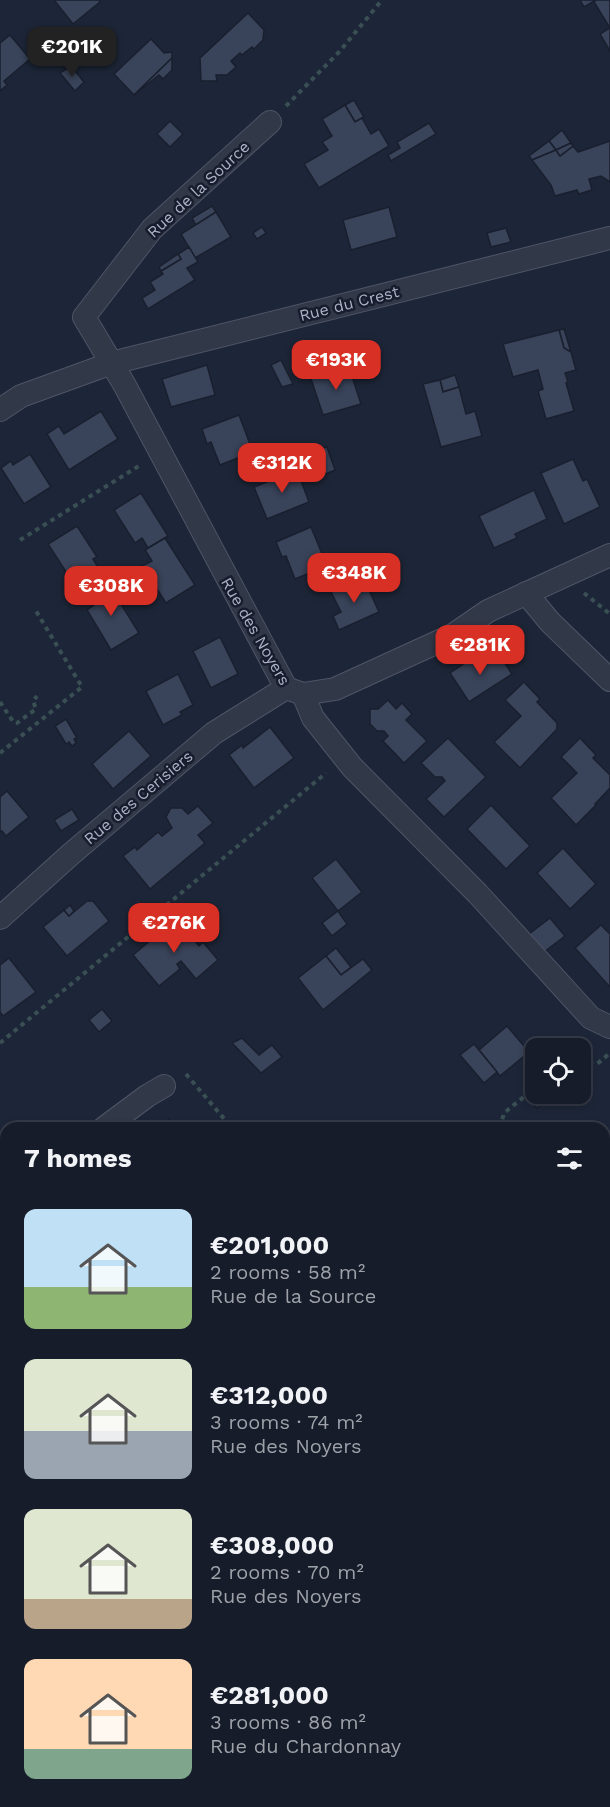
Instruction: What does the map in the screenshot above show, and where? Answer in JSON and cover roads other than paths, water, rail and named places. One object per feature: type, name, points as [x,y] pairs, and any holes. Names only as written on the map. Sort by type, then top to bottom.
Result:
[{"type":"street","name":"Rue de la Source","points":[[84,317],[152,229],[270,122]]},
{"type":"street","name":"Rue du Crest","points":[[0,410],[21,396],[112,363],[610,238]]},
{"type":"street","name":"Rue des Noyers","points":[[84,317],[112,363],[294,691],[313,718],[352,767],[478,894],[577,1004],[591,1018],[610,1027]]},
{"type":"street","points":[[294,691],[335,689],[453,635],[488,611],[610,555]]},
{"type":"street","points":[[526,593],[550,622],[610,680]]},
{"type":"street","name":"Rue des Cerisiers","points":[[0,918],[71,854],[214,733],[294,691]]},
{"type":"street","points":[[112,1122],[164,1086]]}]
